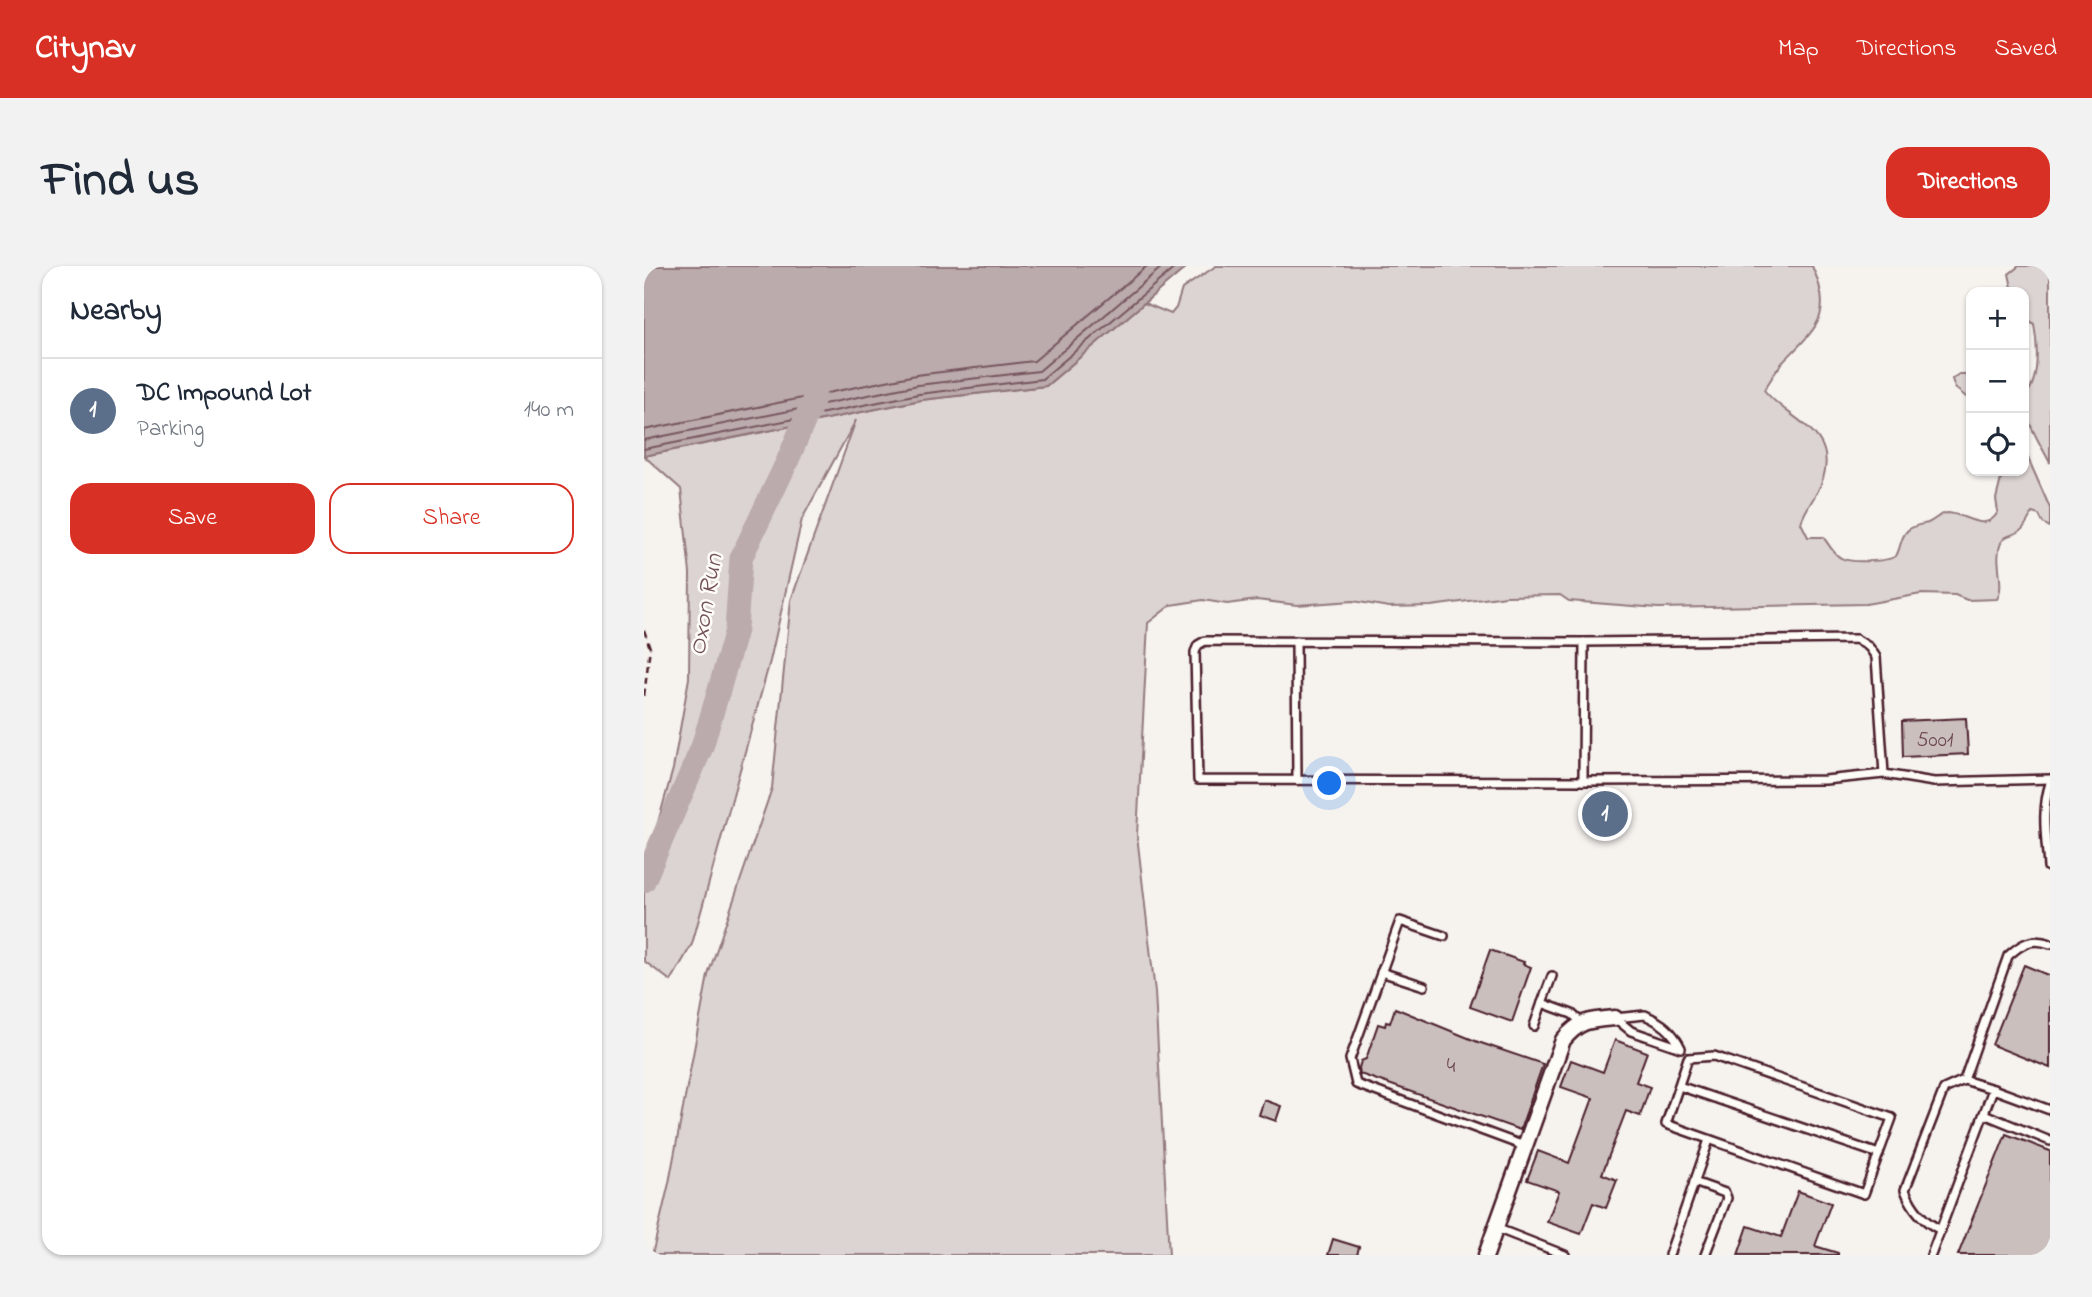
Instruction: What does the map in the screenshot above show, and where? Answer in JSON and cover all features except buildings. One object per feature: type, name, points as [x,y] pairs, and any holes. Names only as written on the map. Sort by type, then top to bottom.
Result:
[{"type":"street","points":[[1486,1255],[1563,1040],[1576,1025],[1596,1019],[1615,1018]]},
{"type":"lane","points":[[1884,774],[1876,657],[1869,647],[1856,639],[1584,642],[1205,641],[1198,645],[1195,652],[1198,780],[1825,780],[1884,774],[1934,782],[2050,781],[2044,801],[2048,867],[2050,866]]},
{"type":"lane","points":[[1296,641],[1297,780]]},
{"type":"lane","points":[[1583,781],[1584,642]]},
{"type":"lane","points":[[1444,936],[1399,921],[1350,1059],[1356,1084],[1525,1147]]},
{"type":"lane","points":[[1964,1080],[2008,956],[2021,943],[2040,940],[2050,944]]},
{"type":"lane","points":[[1381,972],[1424,986]]},
{"type":"lane","points":[[1534,1026],[1552,976]]},
{"type":"lane","points":[[1542,1003],[1572,1014],[1582,1023]]},
{"type":"lane","points":[[1615,1018],[1644,1015],[1664,1024],[1688,1058]]},
{"type":"lane","points":[[1615,1018],[1631,1031],[1681,1048]]},
{"type":"lane","points":[[1714,1056],[1892,1118],[1864,1194],[1666,1124],[1688,1058],[1714,1056]]},
{"type":"lane","points":[[1941,1230],[1933,1227],[1912,1207],[1905,1190],[1944,1089],[1964,1080],[2050,1110]]},
{"type":"lane","points":[[1679,1086],[1879,1154]]},
{"type":"lane","points":[[1931,1255],[1993,1089]]},
{"type":"lane","points":[[1984,1114],[2050,1140]]},
{"type":"lane","points":[[1669,1255],[1709,1140]]},
{"type":"lane","points":[[1695,1182],[1725,1193],[1727,1198],[1705,1255]]},
{"type":"lane","points":[[1496,1228],[1565,1255]]},
{"type":"path","points":[[644,630],[650,648],[644,696]]},
{"type":"shaded area","points":[[1216,266],[1812,266],[1822,297],[1818,320],[1805,340],[1780,365],[1764,390],[1810,429],[1819,439],[1824,451],[1826,466],[1821,484],[1801,523],[1808,537],[1823,537],[1836,554],[1846,560],[1877,561],[1891,558],[1896,556],[1907,531],[1942,514],[1955,514],[1981,522],[1993,518],[1998,512],[1996,499],[2002,476],[2029,476],[2029,460],[2050,508],[2050,527],[2043,523],[2039,515],[2032,513],[2022,530],[2003,540],[1998,557],[2000,586],[1997,599],[1967,600],[1955,595],[1921,594],[1866,604],[1658,608],[1569,601],[1560,595],[1506,596],[1431,606],[1389,607],[1353,601],[1297,605],[1257,600],[1227,604],[1203,600],[1171,605],[1148,623],[1137,835],[1155,992],[1169,1255],[652,1255],[669,1183],[708,975],[772,788],[791,600],[856,420],[802,519],[770,661],[692,944],[671,981],[644,961],[644,872],[673,769],[689,678],[690,573],[681,489],[644,456],[921,400],[1046,386],[1144,303],[1171,314],[1176,308],[1182,289]]},
{"type":"shaded area","points":[[2019,266],[2050,266],[2050,463],[2029,420],[2029,390],[2035,373],[2037,353],[2034,324],[2029,320],[2029,287],[2012,287],[2009,274]]},
{"type":"shaded area","points":[[1959,374],[1966,374],[1966,397],[1955,388],[1952,379]]},
{"type":"water","points":[[644,266],[1188,266],[1046,386],[921,400],[644,456]]},
{"type":"waterway","name":"Oxon Run","points":[[644,881],[702,747],[736,630],[741,558],[815,396]]},
{"type":"place","name":"DC Impound Lot","points":[[1605,814]]}]
